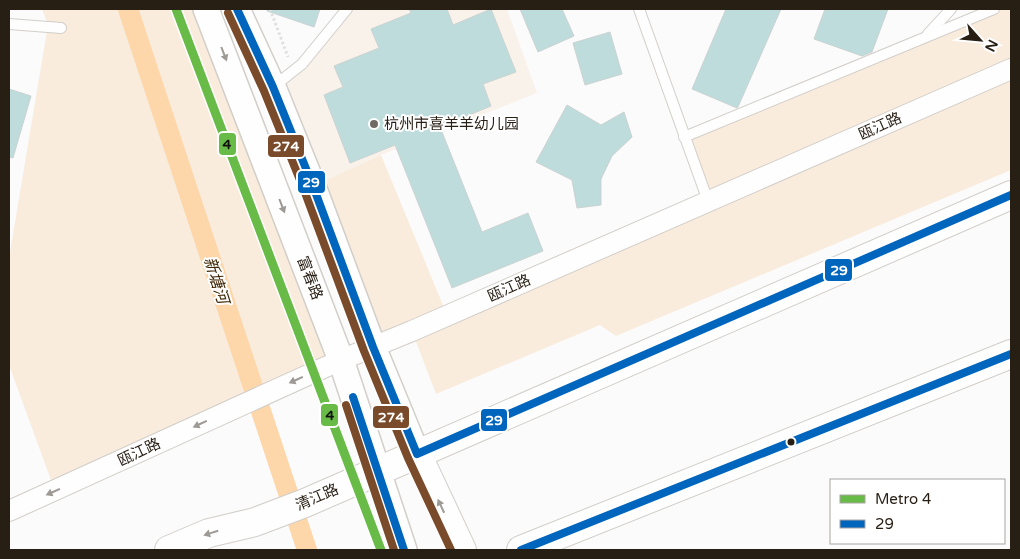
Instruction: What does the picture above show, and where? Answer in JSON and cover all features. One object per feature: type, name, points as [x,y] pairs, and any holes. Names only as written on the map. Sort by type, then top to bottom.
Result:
[{"type":"main road","name":"清江路","points":[[169,550],[209,533],[255,522],[293,508],[1011,195]]},
{"type":"main road","points":[[521,550],[1011,354]]},
{"type":"main road","points":[[417,454],[462,550]]},
{"type":"street","name":"富春路","points":[[206,9],[341,360],[404,550]]},
{"type":"street","points":[[237,9],[273,87],[313,186],[373,348],[417,454]]},
{"type":"street","name":"瓯江路","points":[[9,511],[341,360],[373,348],[1011,69]]},
{"type":"lane","points":[[273,87],[302,64],[347,9]]},
{"type":"lane","points":[[638,9],[708,202]]},
{"type":"lane","points":[[926,37],[951,9]]},
{"type":"lane","points":[[684,136],[994,9]]},
{"type":"lane","points":[[9,24],[61,28]]},
{"type":"shaded area","points":[[42,9],[195,9],[328,357],[52,483],[9,365],[9,258],[48,25]]},
{"type":"shaded area","name":"杭州市喜羊羊幼儿园","points":[[347,9],[507,9],[537,93],[381,155],[313,186],[273,87],[302,64]]},
{"type":"shaded area","points":[[994,9],[1011,9],[1011,170],[616,336],[600,325],[436,394],[412,331],[373,347],[313,186],[381,155],[447,315],[707,202],[684,137]]},
{"type":"building","points":[[268,9],[320,9],[314,27],[267,11]]},
{"type":"building","name":"杭州市喜羊羊幼儿园","points":[[409,9],[447,9],[453,25],[491,9],[516,72],[483,84],[491,106],[440,127],[482,232],[528,213],[543,251],[452,288],[395,145],[350,163],[324,95],[343,87],[334,66],[379,48],[371,29],[411,13]]},
{"type":"building","points":[[520,9],[562,9],[574,36],[538,52]]},
{"type":"building","points":[[726,9],[781,9],[737,108],[692,89]]},
{"type":"building","points":[[825,9],[888,9],[872,52],[862,56],[814,39]]},
{"type":"building","points":[[610,32],[622,74],[585,85],[573,43]]},
{"type":"building","points":[[9,89],[31,96],[13,158],[9,157]]},
{"type":"building","points":[[567,105],[601,125],[624,112],[632,137],[612,156],[601,179],[601,205],[577,208],[572,180],[536,162]]},
{"type":"waterway","name":"新塘河","points":[[128,9],[307,550]]},
{"type":"metro line","name":"4","points":[[176,9],[381,550]]},
{"type":"transit line","name":"29","points":[[237,9],[273,87],[313,186],[373,347],[417,454],[1011,195]]},
{"type":"transit line","name":"274","points":[[228,13],[264,91],[304,190],[364,351],[408,458],[451,550]]},
{"type":"transit line","name":"29","points":[[521,550],[1011,354]]},
{"type":"transit line","name":"29","points":[[353,397],[404,550]]},
{"type":"transit line","name":"274","points":[[346,405],[394,550]]},
{"type":"place","name":"杭州市喜羊羊幼儿园","points":[[374,124]]}]
